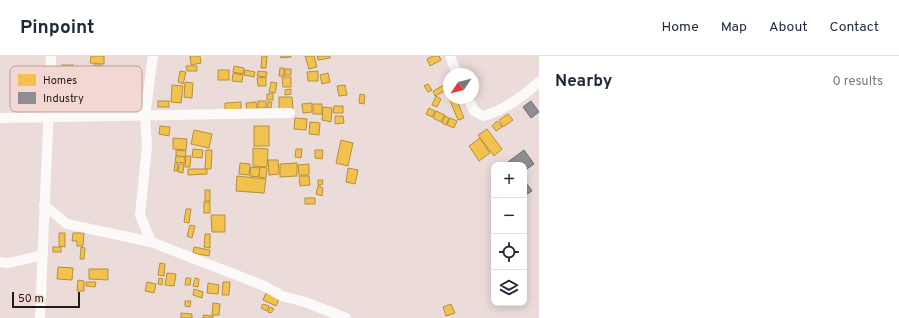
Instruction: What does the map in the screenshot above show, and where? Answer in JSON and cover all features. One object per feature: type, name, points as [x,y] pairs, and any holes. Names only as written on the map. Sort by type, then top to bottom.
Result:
[{"type":"street","points":[[51,56],[51,66]]},
{"type":"street","points":[[151,242],[140,215],[147,146],[145,116],[153,56]]},
{"type":"street","points":[[450,56],[455,68]]},
{"type":"street","points":[[471,104],[474,111],[483,116],[504,108],[539,82]]},
{"type":"street","points":[[40,318],[49,112]]},
{"type":"street","points":[[0,118],[290,113]]},
{"type":"street","points":[[44,204],[67,224],[151,242],[262,285],[282,296],[305,302],[346,318]]},
{"type":"street","points":[[0,262],[9,263],[42,255]]},
{"type":"building: Homes","points":[[91,56],[104,56],[104,64],[90,63]]},
{"type":"building: Homes","points":[[190,56],[200,56],[201,63],[191,65]]},
{"type":"building: Homes","points":[[262,56],[267,56],[266,68],[261,68]]},
{"type":"building: Homes","points":[[280,56],[291,56],[291,57],[281,58]]},
{"type":"building: Homes","points":[[305,56],[314,56],[317,67],[309,69]]},
{"type":"building: Homes","points":[[317,56],[330,56],[330,58],[318,60]]},
{"type":"building: Homes","points":[[433,56],[439,56],[441,60],[430,66],[427,59]]},
{"type":"building: Homes","points":[[62,65],[73,65],[73,66]]},
{"type":"building: Homes","points":[[186,66],[197,66],[197,71],[187,71]]},
{"type":"building: Homes","points":[[234,66],[244,68],[243,74],[233,72]]},
{"type":"building: Homes","points":[[280,68],[284,68],[284,76],[279,76]]},
{"type":"building: Homes","points":[[285,69],[291,69],[291,75],[285,75]]},
{"type":"building: Homes","points":[[218,70],[229,70],[229,80],[218,80]]},
{"type":"building: Homes","points":[[245,70],[255,72],[254,77],[244,75]]},
{"type":"building: Homes","points":[[180,71],[186,72],[183,84],[178,82]]},
{"type":"building: Homes","points":[[258,71],[267,72],[266,77],[257,76]]},
{"type":"building: Homes","points":[[318,71],[318,81],[308,81],[307,72]]},
{"type":"building: Homes","points":[[233,73],[243,75],[242,82],[232,81]]},
{"type":"building: Homes","points":[[328,73],[330,82],[322,84],[320,75]]},
{"type":"building: Homes","points":[[266,77],[266,86],[258,86],[257,78]]},
{"type":"building: Homes","points":[[282,77],[291,77],[291,87],[283,87]]},
{"type":"building: Homes","points":[[185,82],[193,83],[192,98],[184,97]]},
{"type":"building: Homes","points":[[271,82],[277,83],[275,93],[269,92]]},
{"type":"building: Homes","points":[[428,84],[432,90],[428,92],[424,86]]},
{"type":"building: Homes","points":[[172,85],[183,86],[181,103],[171,102]]},
{"type":"building: Homes","points":[[345,85],[347,95],[339,96],[337,86]]},
{"type":"building: Homes","points":[[443,86],[443,92],[435,96],[433,91]]},
{"type":"building: Homes","points":[[291,89],[291,94],[285,95],[285,90]]},
{"type":"building: Homes","points":[[267,94],[273,94],[273,100],[267,100]]},
{"type":"building: Homes","points":[[360,94],[365,95],[364,104],[359,103]]},
{"type":"building: Homes","points":[[436,96],[441,99],[437,107],[432,105]]},
{"type":"building: Homes","points":[[279,97],[292,97],[293,109],[279,109]]},
{"type":"building: Homes","points":[[158,101],[169,101],[169,107],[158,107]]},
{"type":"building: Homes","points":[[258,101],[266,101],[266,108],[258,108]]},
{"type":"building: Homes","points":[[241,102],[241,109],[225,110],[225,103]]},
{"type":"building: Homes","points":[[256,102],[257,109],[247,110],[246,103]]},
{"type":"building: Homes","points":[[268,102],[272,102],[271,108],[267,108]]},
{"type":"building: Homes","points":[[312,103],[312,112],[303,113],[302,104]]},
{"type":"building: Homes","points":[[313,104],[322,104],[322,114],[313,114]]},
{"type":"building: Homes","points":[[451,104],[458,104],[464,118],[458,120]]},
{"type":"building: Homes","points":[[334,106],[343,106],[343,113],[333,113]]},
{"type":"building: Homes","points":[[323,107],[332,108],[331,122],[322,120]]},
{"type":"building: Homes","points":[[429,108],[435,111],[432,117],[426,114]]},
{"type":"building: Homes","points":[[436,111],[445,115],[441,122],[433,118]]},
{"type":"building: Homes","points":[[508,114],[513,120],[503,127],[499,120]]},
{"type":"building: Homes","points":[[335,116],[343,116],[344,123],[335,124]]},
{"type":"building: Homes","points":[[445,116],[449,118],[446,125],[442,123]]},
{"type":"building: Homes","points":[[295,118],[307,119],[306,130],[294,129]]},
{"type":"building: Homes","points":[[450,118],[457,121],[454,128],[447,125]]},
{"type":"building: Homes","points":[[497,121],[502,127],[496,131],[492,126]]},
{"type":"building: Homes","points":[[310,122],[320,123],[319,135],[309,134]]},
{"type":"building: Homes","points":[[160,126],[170,127],[169,136],[159,134]]},
{"type":"building: Homes","points":[[254,126],[269,126],[269,146],[254,146]]},
{"type":"building: Homes","points":[[487,129],[502,149],[494,156],[478,135]]},
{"type":"building: Homes","points":[[194,130],[212,134],[209,148],[191,144]]},
{"type":"building: Homes","points":[[173,138],[187,139],[186,150],[173,149]]},
{"type":"building: Homes","points":[[480,138],[490,153],[479,161],[469,146]]},
{"type":"building: Homes","points":[[341,140],[353,143],[348,166],[336,163]]},
{"type":"building: Homes","points":[[253,148],[268,149],[267,167],[253,166]]},
{"type":"building: Homes","points":[[193,149],[203,150],[202,158],[192,157]]},
{"type":"building: Homes","points":[[296,149],[302,149],[301,158],[295,157]]},
{"type":"building: Homes","points":[[176,150],[186,151],[185,157],[176,156]]},
{"type":"building: Homes","points":[[206,150],[212,150],[211,169],[205,169]]},
{"type":"building: Homes","points":[[315,150],[323,150],[322,159],[315,158]]},
{"type":"building: Homes","points":[[176,156],[185,157],[185,163],[175,162]]},
{"type":"building: Homes","points":[[186,156],[191,156],[190,167],[185,167]]},
{"type":"building: Homes","points":[[268,160],[278,160],[279,174],[269,175]]},
{"type":"building: Homes","points":[[175,163],[178,164],[177,171],[174,171]]},
{"type":"building: Homes","points":[[240,163],[250,164],[249,175],[239,174]]},
{"type":"building: Homes","points":[[297,163],[297,176],[280,177],[280,164]]},
{"type":"building: Homes","points":[[179,164],[184,164],[183,173],[178,172]]},
{"type":"building: Homes","points":[[309,164],[309,175],[299,175],[298,165]]},
{"type":"building: Homes","points":[[251,167],[260,168],[259,177],[250,176]]},
{"type":"building: Homes","points":[[260,167],[267,168],[266,178],[259,177]]},
{"type":"building: Homes","points":[[348,168],[358,170],[355,184],[346,182]]},
{"type":"building: Homes","points":[[188,169],[207,169],[207,174],[188,175]]},
{"type":"building: Homes","points":[[237,176],[266,179],[264,193],[236,191]]},
{"type":"building: Homes","points":[[299,176],[309,176],[310,185],[300,186]]},
{"type":"building: Homes","points":[[318,180],[323,180],[322,185],[318,185]]},
{"type":"building: Homes","points":[[318,186],[323,188],[322,196],[316,194]]},
{"type":"building: Homes","points":[[205,190],[210,190],[210,201],[205,201]]},
{"type":"building: Homes","points":[[305,198],[315,198],[315,204],[305,204]]},
{"type":"building: Homes","points":[[204,202],[210,202],[210,213],[204,213]]},
{"type":"building: Homes","points":[[186,209],[191,209],[189,223],[184,222]]},
{"type":"building: Homes","points":[[211,215],[225,215],[225,232],[212,232]]},
{"type":"building: Homes","points":[[190,225],[195,226],[192,238],[187,236]]},
{"type":"building: Homes","points":[[59,233],[65,233],[65,247],[59,246]]},
{"type":"building: Homes","points":[[73,233],[84,233],[83,246],[77,246],[77,241],[72,241]]},
{"type":"building: Homes","points":[[205,234],[210,234],[210,248],[204,247]]},
{"type":"building: Homes","points":[[53,247],[61,247],[61,252],[53,252]]},
{"type":"building: Homes","points":[[81,247],[85,248],[84,259],[80,259]]},
{"type":"building: Homes","points":[[194,247],[210,250],[209,256],[193,253]]},
{"type":"building: Homes","points":[[160,263],[165,264],[164,276],[158,275]]},
{"type":"building: Homes","points":[[58,267],[73,268],[72,280],[57,279]]},
{"type":"building: Homes","points":[[89,269],[108,269],[108,280],[89,279]]},
{"type":"building: Homes","points":[[167,273],[176,274],[174,286],[165,285]]},
{"type":"building: Homes","points":[[159,278],[163,279],[162,285],[158,284]]},
{"type":"building: Homes","points":[[186,278],[191,278],[190,285],[185,285]]},
{"type":"building: Homes","points":[[195,278],[199,279],[198,287],[193,286]]},
{"type":"building: Homes","points":[[78,280],[84,281],[84,291],[77,291]]},
{"type":"building: Homes","points":[[86,282],[96,282],[95,287],[86,286]]},
{"type":"building: Homes","points":[[147,282],[156,284],[154,293],[145,291]]},
{"type":"building: Homes","points":[[223,282],[230,282],[229,295],[222,295]]},
{"type":"building: Homes","points":[[208,283],[219,285],[218,294],[207,293]]},
{"type":"building: Homes","points":[[194,289],[203,292],[202,298],[193,295]]},
{"type":"building: Homes","points":[[266,293],[279,299],[276,306],[263,300]]},
{"type":"building: Homes","points":[[185,301],[191,301],[190,307],[185,306]]},
{"type":"building: Homes","points":[[213,303],[220,304],[219,315],[212,315]]},
{"type":"building: Homes","points":[[263,304],[269,306],[267,311],[261,308]]},
{"type":"building: Homes","points":[[451,304],[455,313],[446,316],[443,307]]},
{"type":"building: Homes","points":[[270,307],[274,309],[271,313],[268,312]]},
{"type":"building: Homes","points":[[181,313],[192,314],[192,318],[181,318]]},
{"type":"building: Homes","points":[[203,315],[213,316],[213,318],[203,318]]},
{"type":"building: Industry","points":[[531,101],[539,112],[531,118],[523,107]]},
{"type":"building: Industry","points":[[524,150],[534,164],[527,169],[527,162],[508,162]]},
{"type":"building: Industry","points":[[527,184],[532,191],[527,194]]}]
